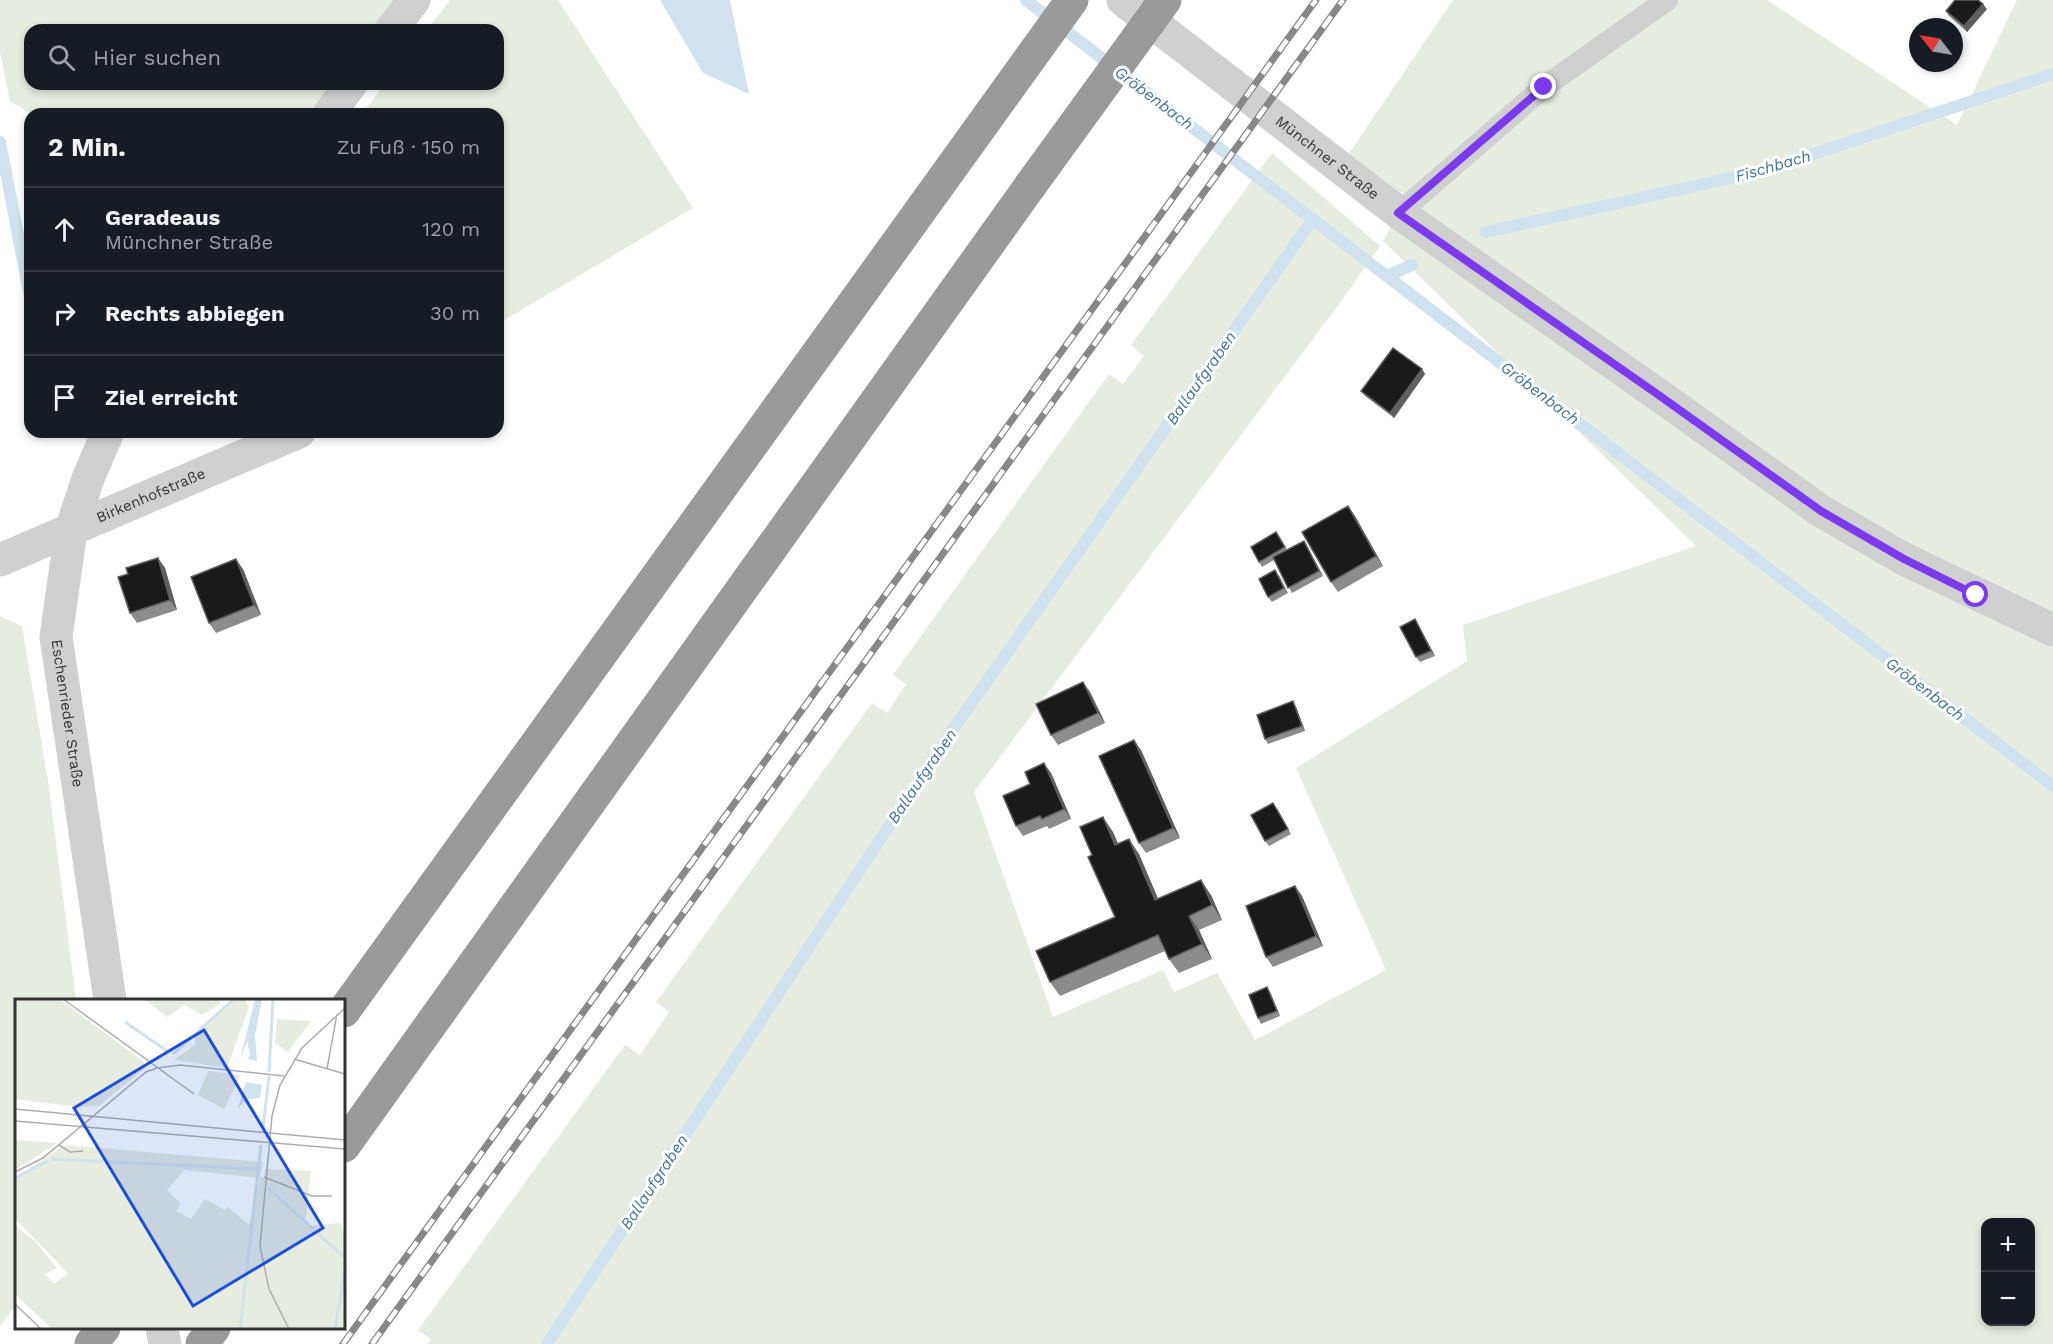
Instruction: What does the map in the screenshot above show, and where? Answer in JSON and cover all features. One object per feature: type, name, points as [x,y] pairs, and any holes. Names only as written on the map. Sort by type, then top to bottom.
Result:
[{"type":"highway","points":[[345,1010],[1072,0]]},
{"type":"highway","points":[[345,1145],[1165,0]]},
{"type":"highway","points":[[91,1344],[103,1329]]},
{"type":"street","points":[[396,24],[414,0]]},
{"type":"street","name":"Münchner Straße","points":[[1124,0],[1398,213],[1821,511],[1904,559],[2053,630]]},
{"type":"street","points":[[333,108],[347,90]]},
{"type":"street","name":"Eschenrieder Straße","points":[[105,438],[89,476],[71,530],[56,637],[110,999]]},
{"type":"street","name":"Birkenhofstraße","points":[[0,560],[285,438]]},
{"type":"street","points":[[162,1329],[165,1344]]},
{"type":"lane","points":[[1398,213],[1544,87],[1667,0]]},
{"type":"shaded area","points":[[0,0],[396,0],[378,24],[24,24],[24,90],[327,90],[314,108],[24,109],[10,101],[0,53]]},
{"type":"shaded area","points":[[450,0],[558,0],[693,208],[504,320],[504,108],[367,108],[380,90],[504,90],[504,24],[432,24]]},
{"type":"shaded area","points":[[1453,0],[1767,0],[1957,125],[2017,0],[2053,0],[2053,1344],[428,1344],[431,1339],[418,1330],[625,1045],[640,1055],[669,1012],[656,1002],[872,703],[887,713],[906,684],[893,675],[1109,374],[1123,384],[1144,356],[1131,345],[1272,153],[1380,246],[974,792],[1053,1017],[1163,970],[1174,992],[1217,973],[1255,1040],[1386,970],[1296,768],[1467,661],[1463,625],[1696,546],[1383,241],[1398,213],[1339,168]]},
{"type":"shaded area","points":[[0,616],[22,626],[49,787],[76,999],[15,999],[15,1306],[0,1326]]},
{"type":"water","points":[[660,0],[730,0],[749,94],[703,73]]},
{"type":"building","points":[[1955,0],[1978,0],[1983,4],[1964,26],[1963,18],[1954,18],[1946,11]]},
{"type":"building","points":[[1393,348],[1422,369],[1390,413],[1361,391]]},
{"type":"building","points":[[1348,506],[1376,556],[1331,582],[1302,532]]},
{"type":"building","points":[[1276,532],[1285,547],[1259,562],[1251,547]]},
{"type":"building","points":[[1304,541],[1319,571],[1288,588],[1273,557]]},
{"type":"building","points":[[158,558],[170,600],[130,613],[118,577],[128,574],[126,568]]},
{"type":"building","points":[[236,559],[254,605],[209,623],[191,577]]},
{"type":"building","points":[[1275,570],[1284,588],[1268,597],[1259,579]]},
{"type":"building","points":[[1415,619],[1431,651],[1416,657],[1400,627]]},
{"type":"building","points":[[1083,682],[1098,713],[1051,735],[1036,704]]},
{"type":"building","points":[[1293,701],[1302,726],[1265,739],[1257,715]]},
{"type":"building","points":[[1134,740],[1173,828],[1139,843],[1099,756]]},
{"type":"building","points":[[1044,763],[1064,809],[1042,819],[1040,816],[1016,826],[1003,796],[1030,784],[1025,772]]},
{"type":"building","points":[[1273,803],[1288,829],[1265,841],[1251,815]]},
{"type":"building","points":[[1103,817],[1115,845],[1129,839],[1155,900],[1201,880],[1212,905],[1189,916],[1202,944],[1169,959],[1158,935],[1050,982],[1036,951],[1115,917],[1088,857],[1092,855],[1080,827]]},
{"type":"building","points":[[1295,886],[1316,936],[1266,957],[1246,906]]},
{"type":"building","points":[[1267,987],[1277,1011],[1258,1018],[1249,995]]},
{"type":"waterway","name":"Gröbenbach","points":[[1026,0],[2053,786]]},
{"type":"waterway","name":"Fischbach","points":[[1486,232],[1763,171],[2053,74]]},
{"type":"waterway","points":[[0,142],[24,266]]},
{"type":"waterway","name":"Ballaufgraben","points":[[547,1344],[951,732],[1313,219]]},
{"type":"waterway","points":[[1387,276],[1412,265]]},
{"type":"railway","points":[[343,1344],[1316,0]]},
{"type":"railway","points":[[372,1344],[1343,0]]},
{"type":"route","points":[[1544,87],[1398,213],[1821,511],[1904,559],[1976,595]]}]
